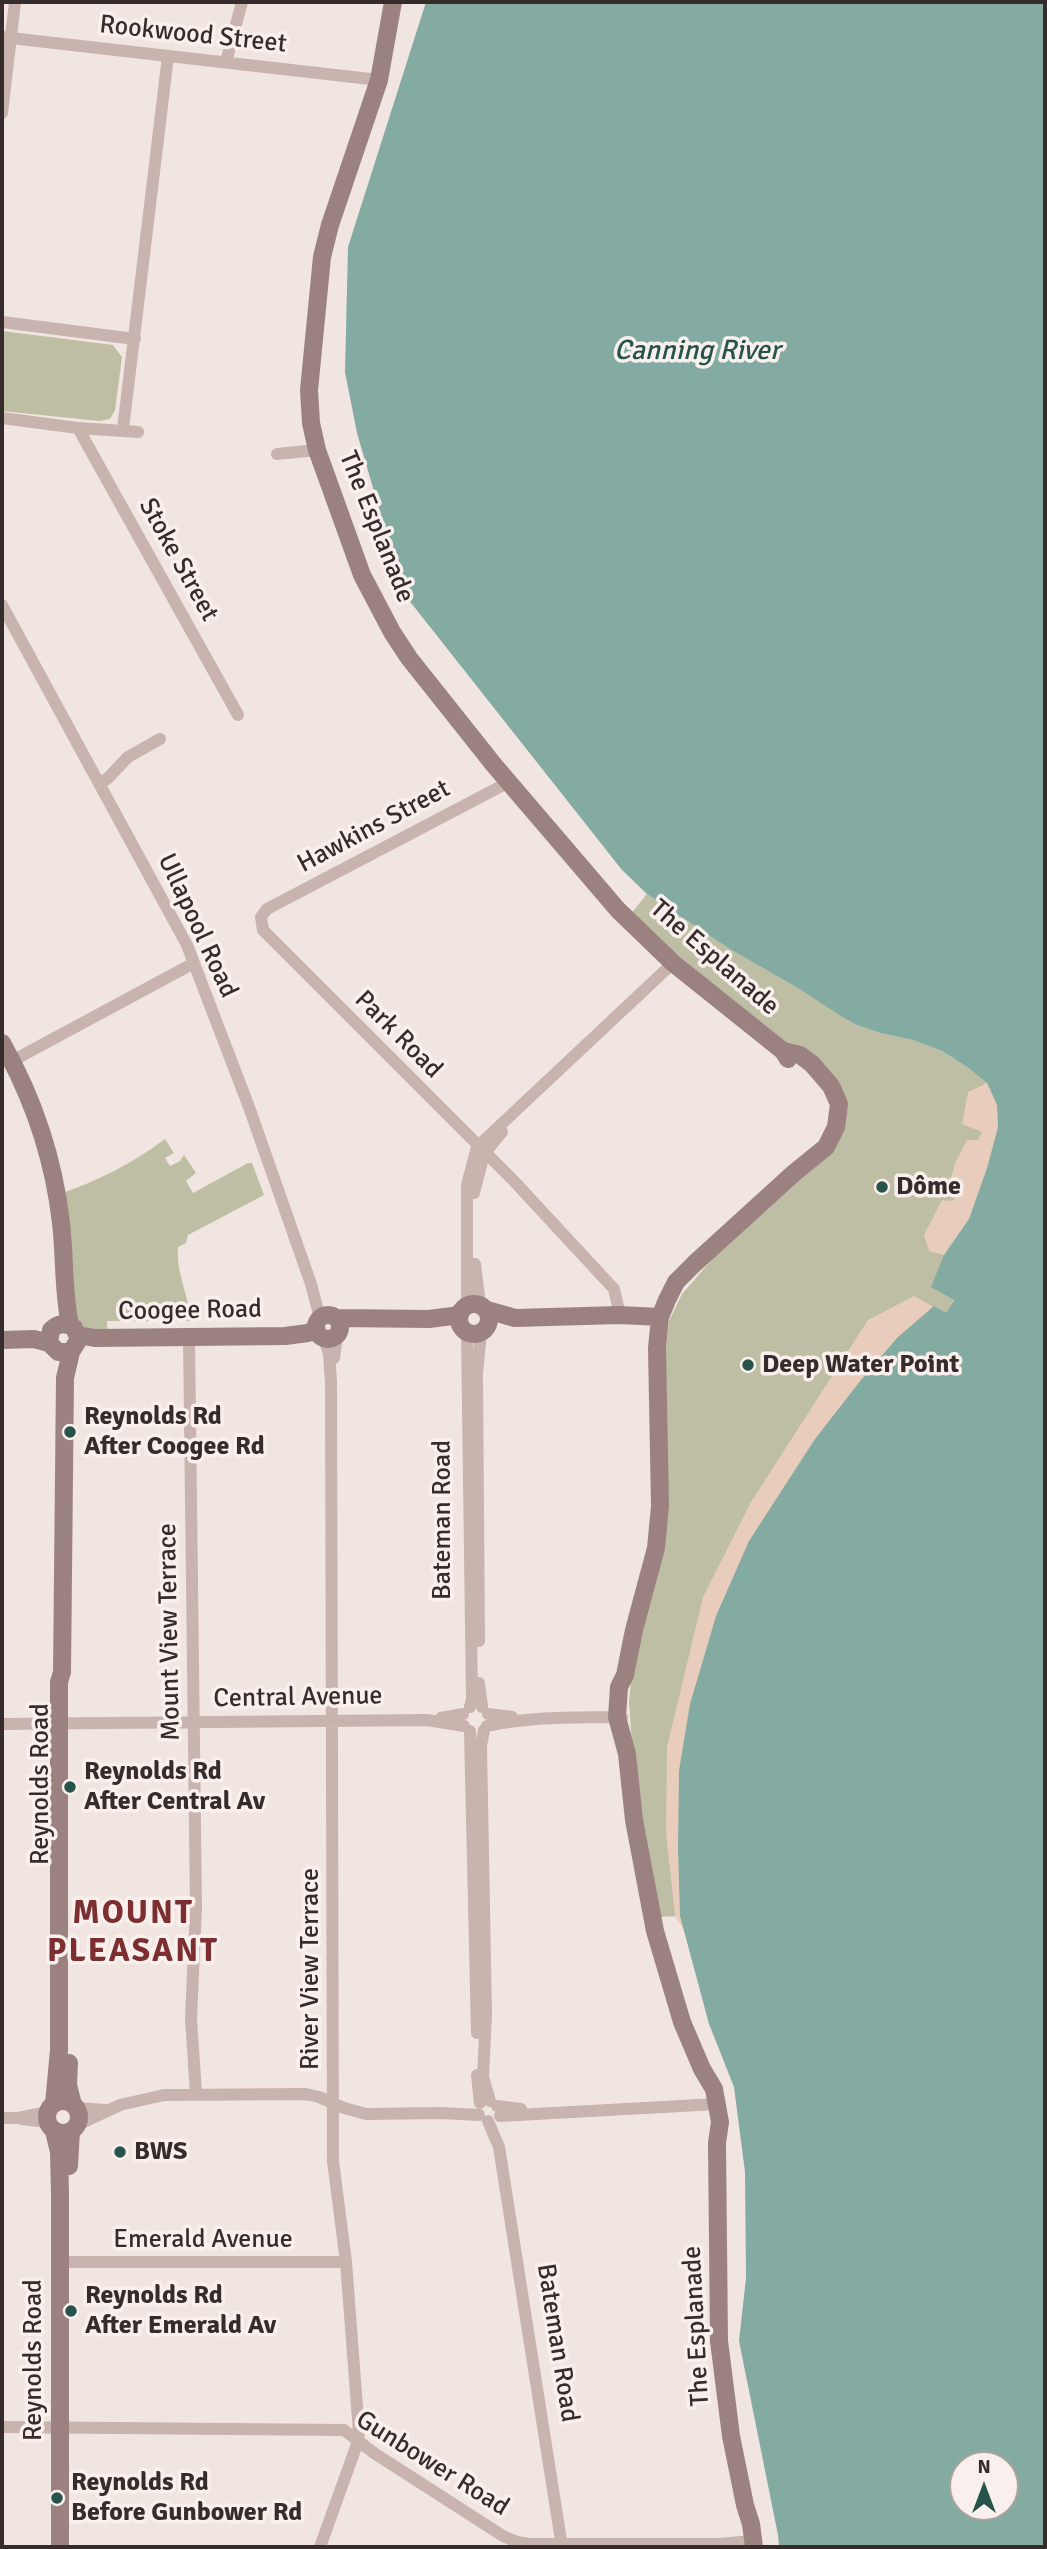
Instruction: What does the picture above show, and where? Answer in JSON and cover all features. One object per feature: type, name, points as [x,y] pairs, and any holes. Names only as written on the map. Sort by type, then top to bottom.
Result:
[{"type":"street","points":[[2,113],[6,37],[15,2]]},
{"type":"street","points":[[226,62],[242,2]]},
{"type":"street","name":"The Esplanade","points":[[393,2],[379,80],[334,212],[322,257],[309,390],[311,423],[317,450],[362,575],[392,632],[435,690],[618,910],[673,963],[783,1051],[800,1055],[812,1064],[831,1086],[839,1104],[836,1127],[826,1147],[794,1172],[676,1282],[660,1317],[657,1348],[660,1506],[656,1548],[625,1675],[619,1687],[634,1820],[655,1931],[682,2022],[702,2068],[713,2104],[717,2143],[719,2341],[731,2436],[745,2505],[742,2524],[749,2544]]},
{"type":"street","name":"Rookwood Street","points":[[6,37],[379,80]]},
{"type":"street","points":[[123,429],[168,55]]},
{"type":"street","points":[[2,322],[135,339]]},
{"type":"street","points":[[2,418],[78,428],[138,432]]},
{"type":"street","name":"Stoke Street","points":[[78,428],[238,715]]},
{"type":"street","points":[[277,454],[317,450]]},
{"type":"street","name":"Ullapool Road","points":[[2,605],[168,908],[194,963],[328,1327]]},
{"type":"street","points":[[100,783],[128,757],[160,739]]},
{"type":"street","name":"Hawkins Street","points":[[261,917],[267,909],[511,782]]},
{"type":"street","name":"Park Road","points":[[261,917],[263,930],[513,1180],[614,1289],[620,1315]]},
{"type":"street","points":[[12,1061],[194,963]]},
{"type":"street","name":"Bateman Road","points":[[562,2545],[499,2147],[489,2111],[477,2084],[477,1373],[467,1185],[481,1150],[673,963]]},
{"type":"street","name":"Reynolds Road","points":[[2,1043],[33,1110],[54,1181],[64,1249],[62,1672],[59,1682],[63,1723],[64,2050],[63,2117],[59,2152],[64,2262],[65,2428],[60,2547]]},
{"type":"street","name":"Bateman Road","points":[[474,1319],[474,1190],[481,1150]]},
{"type":"street","points":[[478,1171],[498,1171],[513,1180]]},
{"type":"street","name":"Coogee Road","points":[[2,1340],[285,1336],[368,1320],[620,1315],[660,1317]]},
{"type":"street","name":"River View Terrace","points":[[320,2547],[358,2440],[358,2402],[346,2262],[333,2161],[331,1382],[328,1327]]},
{"type":"street","name":"Mount View Terrace","points":[[189,1337],[196,1908],[191,2018],[196,2094]]},
{"type":"street","name":"Central Avenue","points":[[2,1724],[621,1716]]},
{"type":"street","points":[[2,2118],[63,2117],[105,2110],[144,2098],[196,2094],[306,2094],[366,2114],[545,2112],[713,2104]]},
{"type":"street","name":"Emerald Avenue","points":[[64,2262],[346,2262]]},
{"type":"street","name":"Gunbower Road","points":[[2,2427],[344,2430],[374,2453],[509,2539],[530,2544],[562,2545],[749,2544]]},
{"type":"street","name":"Reynolds Road","points":[[64,2501],[69,2547]]},
{"type":"green space","points":[[2,331],[113,345],[122,357],[115,410],[110,419],[99,421],[2,411]]},
{"type":"green space","points":[[647,894],[728,948],[857,1025],[942,1051],[987,1083],[987,1168],[969,1219],[944,1255],[934,1288],[954,1299],[680,1916],[657,1917],[634,1774],[629,1702],[634,1652],[653,1585],[664,1366],[669,1321],[682,1294],[716,1255],[822,1158],[837,1105],[819,1074],[630,915]]},
{"type":"green space","points":[[165,1139],[174,1153],[165,1158],[170,1166],[180,1161],[184,1155],[196,1173],[186,1181],[193,1193],[252,1163],[264,1195],[188,1235],[186,1243],[178,1247],[190,1321],[107,1321],[108,1338],[78,1335],[57,1195],[114,1171]]},
{"type":"sand","points":[[987,1083],[997,1105],[998,1127],[987,1168],[969,1219],[944,1255],[929,1251],[924,1235],[942,1200],[953,1201],[956,1195],[947,1190],[956,1161],[967,1140],[978,1140],[982,1132],[962,1124],[968,1092]]},
{"type":"sand","points":[[914,1296],[946,1314],[690,1940],[675,1916],[666,1832],[667,1747],[703,1597],[751,1502],[868,1320]]},
{"type":"water","name":"Canning River","points":[[426,2],[1045,2],[1045,2547],[779,2547],[739,2341],[746,2278],[745,2172],[734,2087],[709,2024],[680,1916],[679,1771],[690,1704],[716,1616],[749,1541],[815,1439],[897,1338],[934,1306],[946,1313],[954,1300],[931,1287],[944,1255],[969,1219],[998,1127],[997,1105],[987,1083],[942,1051],[913,1040],[880,1033],[841,1016],[728,948],[647,894],[622,870],[404,594],[357,433],[345,372],[348,247]]},
{"type":"place","name":"Dôme","points":[[882,1187]]},
{"type":"place","name":"Deep Water Point","points":[[748,1365]]},
{"type":"place","name":"Reynolds Rd After Coogee Rd","points":[[70,1432]]},
{"type":"place","name":"Reynolds Rd After Central Av","points":[[70,1787]]},
{"type":"place","name":"BWS","points":[[120,2152]]},
{"type":"place","name":"Reynolds Rd After Emerald Av","points":[[71,2311]]},
{"type":"place","name":"Reynolds Rd Before Gunbower Rd","points":[[57,2498]]},
{"type":"district","name":"MOUNT PLEASANT","points":[[133,1933]]}]
